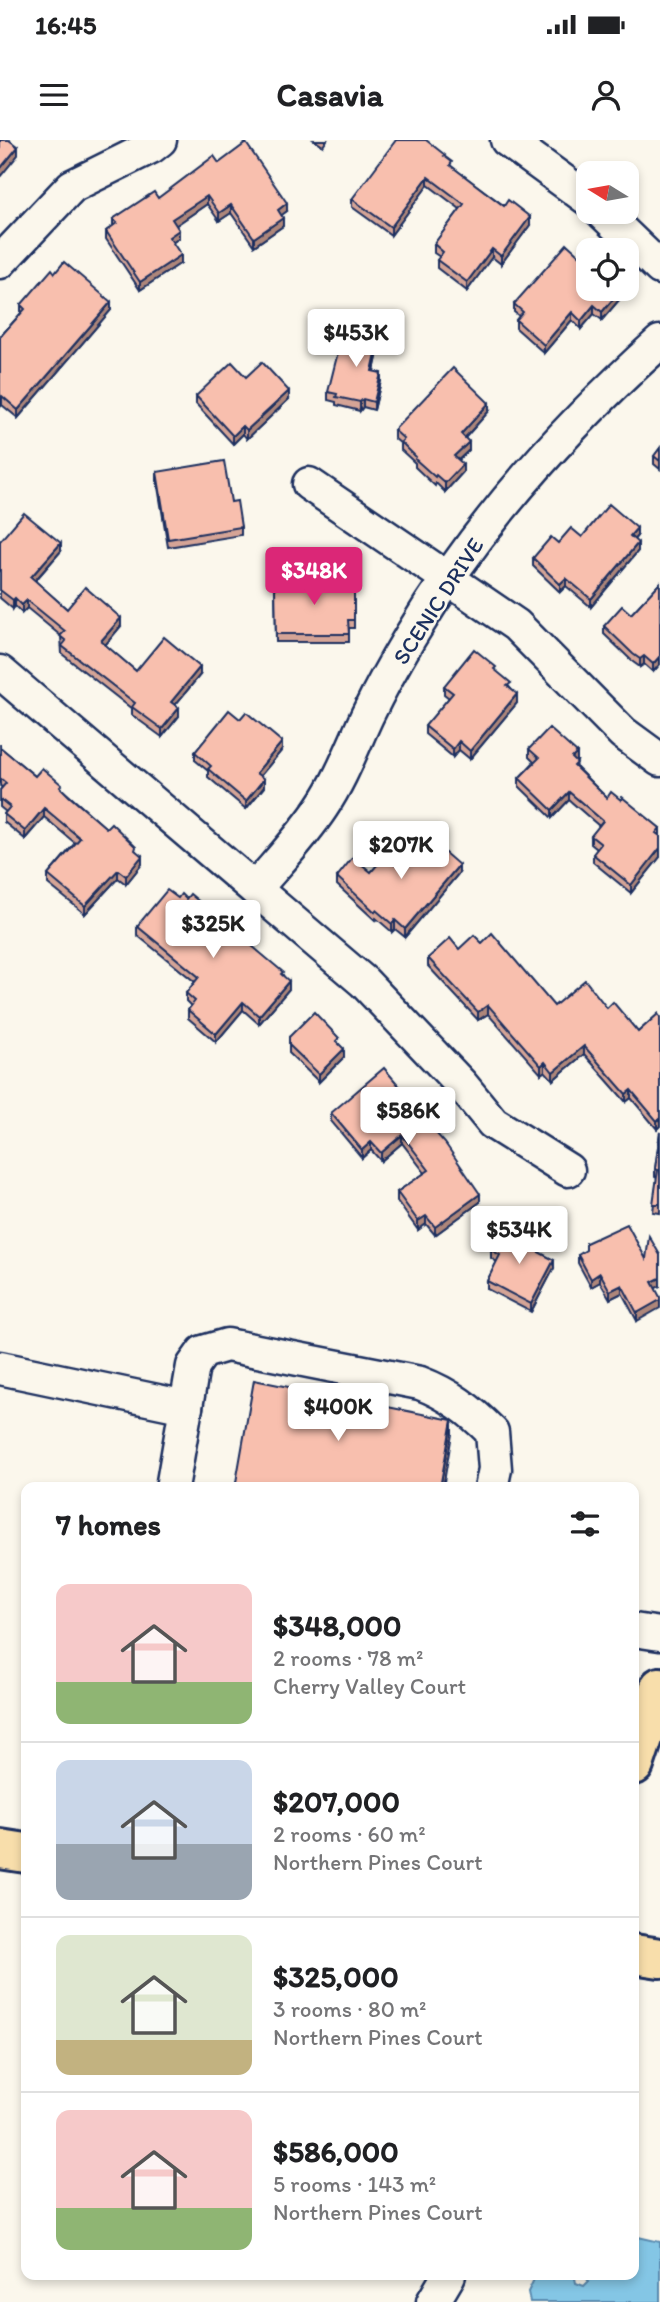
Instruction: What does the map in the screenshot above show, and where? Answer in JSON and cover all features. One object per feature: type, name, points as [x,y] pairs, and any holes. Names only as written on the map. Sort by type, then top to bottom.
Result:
[{"type":"main road","points":[[639,1750],[660,1687]]},
{"type":"main road","points":[[0,1849],[21,1852]]},
{"type":"main road","points":[[639,1955],[660,1958]]},
{"type":"street","points":[[0,262],[72,186],[160,140]]},
{"type":"street","points":[[507,140],[576,190]]},
{"type":"street","points":[[614,224],[660,268]]},
{"type":"street","name":"SCENIC DRIVE","points":[[255,889],[323,806],[368,713],[411,636],[480,534],[539,462],[600,396],[660,342]]},
{"type":"street","points":[[309,484],[516,625],[623,733],[660,760]]},
{"type":"street","points":[[0,672],[364,982],[453,1075],[494,1123],[568,1170]]},
{"type":"street","points":[[174,1482],[193,1366],[203,1352],[227,1345],[420,1383],[444,1392],[473,1413],[492,1432],[495,1469],[492,1482]]},
{"type":"street","points":[[0,1368],[186,1407]]},
{"type":"street","points":[[639,1631],[660,1634]]},
{"type":"street","points":[[433,2302],[446,2280]]},
{"type":"water","points":[[639,2237],[660,2242],[660,2302],[530,2302],[528,2292],[534,2280],[575,2280],[576,2283],[584,2286],[589,2281],[639,2280]]},
{"type":"building","points":[[0,140],[9,140],[18,147],[0,169]]},
{"type":"building","points":[[396,140],[426,140],[452,162],[450,165],[504,206],[508,200],[530,217],[501,256],[492,249],[467,282],[437,260],[443,252],[434,244],[464,204],[428,177],[391,227],[352,199]]},
{"type":"building","points":[[246,143],[287,203],[278,210],[283,218],[254,238],[231,205],[219,213],[207,196],[172,219],[179,230],[169,237],[181,255],[140,282],[106,231],[117,223],[113,219],[154,192],[158,198],[214,156],[219,163]]},
{"type":"building","points":[[567,244],[576,252],[576,301],[611,301],[602,312],[594,305],[581,321],[572,312],[544,345],[516,320],[523,312],[514,304]]},
{"type":"building","points":[[64,262],[111,302],[18,410],[2,396],[0,399],[0,337],[25,309],[21,305],[52,269],[55,273]]},
{"type":"building","points":[[343,332],[379,340],[372,371],[381,373],[374,402],[336,397],[337,394],[328,392]]},
{"type":"building","points":[[232,362],[246,377],[262,362],[289,391],[247,430],[243,426],[233,436],[196,396]]},
{"type":"building","points":[[453,368],[489,403],[461,434],[469,442],[454,456],[463,464],[445,483],[415,459],[401,442],[404,439],[394,430]]},
{"type":"building","points":[[660,448],[660,461],[654,456]]},
{"type":"building","points":[[224,461],[231,502],[237,501],[241,527],[168,539],[157,472]]},
{"type":"building","points":[[609,504],[637,528],[630,536],[638,543],[591,599],[566,578],[560,584],[533,558],[551,537],[558,543],[571,528],[582,537]]},
{"type":"building","points":[[24,513],[61,543],[31,577],[67,609],[85,587],[121,618],[101,641],[136,671],[164,637],[200,667],[171,702],[179,708],[162,729],[132,707],[135,703],[62,646],[66,641],[60,636],[65,631],[27,600],[22,605],[0,590],[0,541]]},
{"type":"building","points":[[304,572],[330,572],[330,585],[354,585],[354,620],[348,620],[349,634],[276,634],[275,586],[304,585]]},
{"type":"building","points":[[660,583],[660,656],[653,664],[644,656],[640,659],[633,654],[604,626],[622,606],[631,614]]},
{"type":"building","points":[[474,649],[496,667],[494,669],[511,683],[507,686],[517,694],[470,751],[459,741],[453,749],[425,726],[453,693],[444,686]]},
{"type":"building","points":[[229,710],[240,719],[246,712],[282,742],[256,773],[264,779],[246,801],[208,769],[211,766],[195,752]]},
{"type":"building","points":[[549,728],[577,753],[572,758],[577,763],[574,766],[607,798],[611,792],[621,800],[622,797],[660,828],[656,833],[660,836],[660,848],[631,885],[593,854],[601,844],[591,836],[603,821],[569,792],[552,810],[519,778],[539,758],[529,749]]},
{"type":"building","points":[[0,747],[35,776],[42,768],[106,828],[111,823],[136,847],[135,850],[142,856],[126,876],[118,870],[85,906],[48,875],[80,838],[44,808],[25,831],[4,814],[10,807],[0,799],[0,790],[6,783],[0,778]]},
{"type":"building","points":[[422,833],[459,865],[405,929],[395,920],[392,924],[376,910],[375,912],[337,877],[353,857],[371,872],[384,857],[395,865]]},
{"type":"building","points":[[167,890],[178,898],[181,894],[186,899],[190,894],[283,972],[281,974],[289,981],[259,1016],[243,1002],[216,1034],[188,1010],[195,1001],[186,993],[199,977],[137,926]]},
{"type":"building","points":[[492,933],[554,1006],[585,980],[607,1008],[613,1002],[638,1032],[658,1014],[660,1118],[657,1121],[631,1090],[626,1094],[584,1046],[553,1072],[545,1062],[541,1066],[488,1005],[478,1012],[428,958],[450,938],[459,949],[474,935],[482,943]]},
{"type":"building","points":[[314,1012],[339,1038],[336,1041],[344,1049],[319,1074],[289,1045],[289,1037]]},
{"type":"building","points":[[384,1068],[413,1102],[410,1104],[445,1143],[480,1194],[435,1227],[426,1216],[418,1221],[397,1192],[429,1170],[402,1135],[381,1153],[371,1142],[362,1150],[331,1113]]},
{"type":"building","points":[[660,1132],[660,1204],[653,1204],[658,1170],[655,1169]]},
{"type":"building","points":[[627,1224],[646,1259],[649,1236],[660,1255],[660,1278],[652,1282],[660,1300],[637,1313],[622,1285],[610,1291],[600,1273],[591,1279],[578,1255],[586,1250],[586,1243]]},
{"type":"building","points":[[502,1228],[511,1233],[513,1230],[534,1242],[531,1248],[554,1260],[531,1304],[487,1281],[500,1255],[491,1250]]},
{"type":"building","points":[[254,1380],[452,1420],[441,1482],[236,1482]]}]
